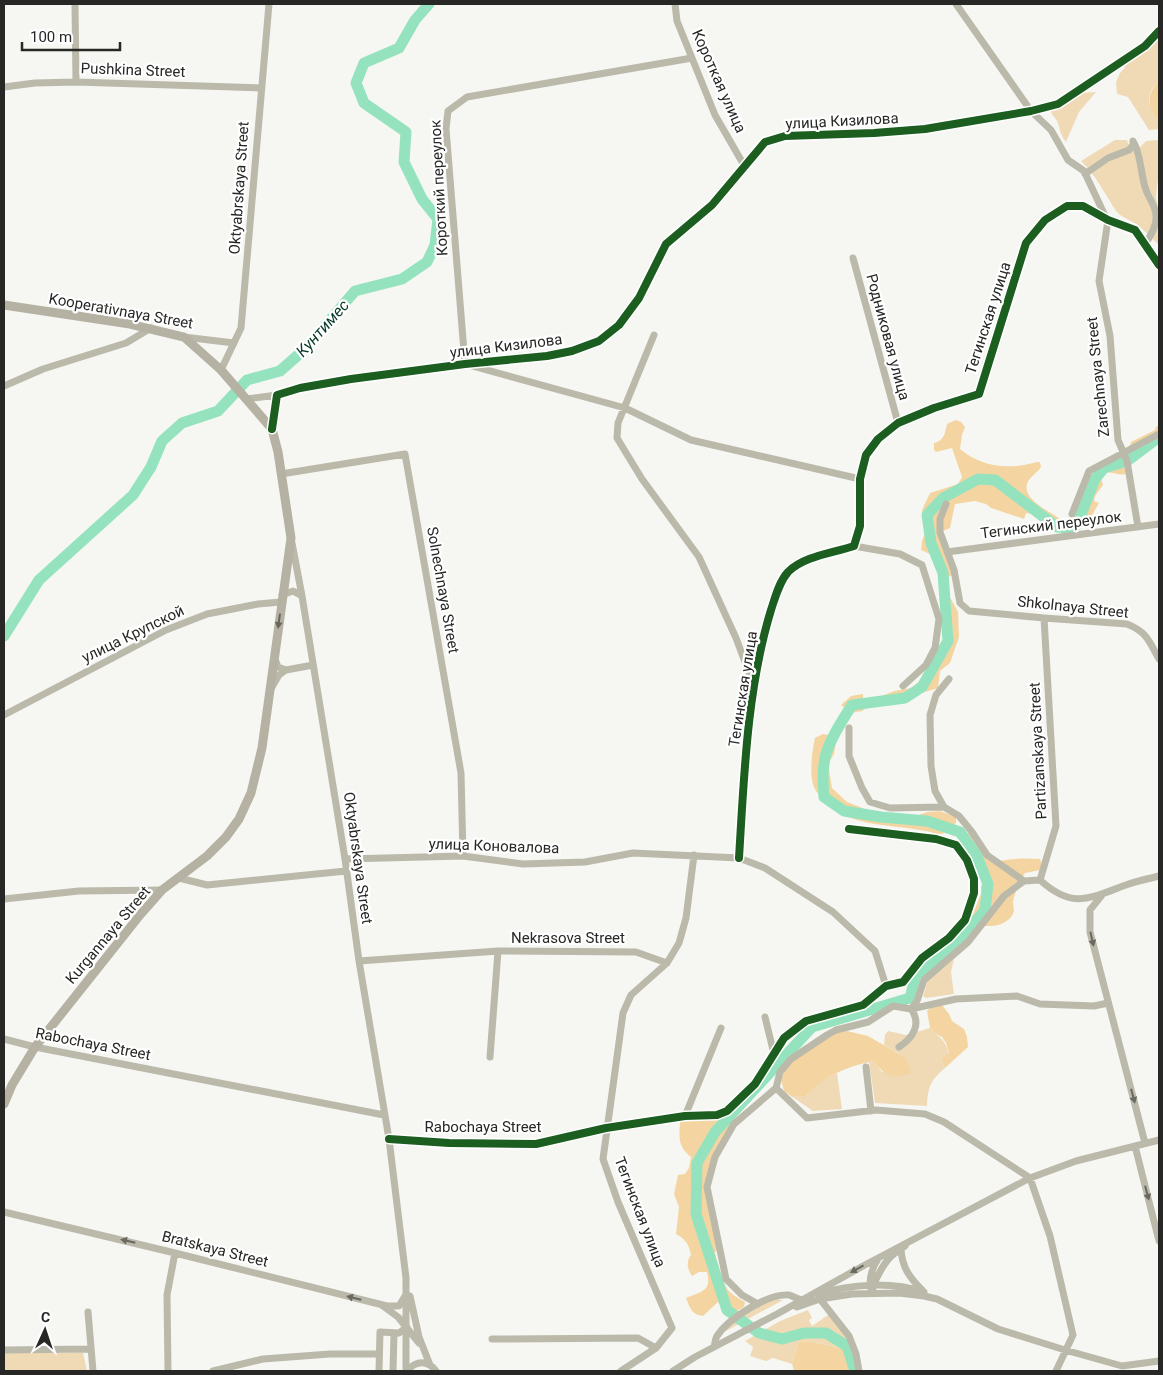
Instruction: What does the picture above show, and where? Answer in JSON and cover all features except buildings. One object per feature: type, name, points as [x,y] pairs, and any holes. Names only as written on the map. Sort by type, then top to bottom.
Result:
[{"type":"main road","name":"Kooperativnaya Street","points":[[4,305],[151,328],[184,337]]},
{"type":"main road","name":"Oktyabrskaya Street","points":[[184,337],[222,370],[272,429],[291,538]]},
{"type":"main road","name":"Kurgannaya Street","points":[[4,1104],[12,1085],[35,1047],[140,915],[162,890],[207,856],[226,837],[239,819],[251,792],[258,769],[291,538]]},
{"type":"street","points":[[75,4],[76,82]]},
{"type":"street","name":"Oktyabrskaya Street","points":[[222,370],[241,328],[269,4]]},
{"type":"street","name":"Короткая улица","points":[[675,4],[677,21],[715,115],[744,167]]},
{"type":"street","points":[[956,4],[1031,111],[1051,130],[1068,160],[1084,171],[1108,220],[1135,230],[1159,265]]},
{"type":"street","name":"улица Кизилова","points":[[247,400],[351,379],[546,356],[572,351],[600,341],[619,325],[639,298],[666,244],[712,205],[765,142],[785,136],[926,129],[1031,111],[1058,104],[1145,46],[1159,31]]},
{"type":"street","name":"Короткий переулок","points":[[466,364],[446,129],[448,111],[467,97],[692,58]]},
{"type":"street","name":"Pushkina Street","points":[[4,87],[35,83],[76,82],[261,88]]},
{"type":"street","points":[[1085,174],[1108,158],[1129,150],[1133,145],[1132,141],[1140,159],[1146,192],[1157,214],[1154,229],[1145,245]]},
{"type":"street","name":"Тегинская улица","points":[[854,546],[860,526],[860,479],[866,455],[878,439],[898,423],[934,408],[979,394],[1026,243],[1045,220],[1067,206],[1083,206],[1108,220]]},
{"type":"street","name":"Zarechnaya Street","points":[[1108,220],[1099,281],[1110,336],[1118,440],[1127,460],[1138,527]]},
{"type":"street","points":[[1151,254],[1159,256]]},
{"type":"street","name":"Родниковая улица","points":[[853,258],[898,423]]},
{"type":"street","points":[[4,386],[42,369],[126,343],[151,328]]},
{"type":"street","points":[[654,335],[618,423],[617,438],[642,479],[699,557],[736,638],[754,687]]},
{"type":"street","name":"Kooperativnaya Street","points":[[184,337],[234,343]]},
{"type":"street","name":"улица Кизилова","points":[[466,364],[625,408],[691,440],[860,479]]},
{"type":"street","points":[[272,429],[277,395]]},
{"type":"street","name":"Zarechnaya Street","points":[[1072,514],[1089,471],[1159,434]]},
{"type":"street","name":"Solnechnaya Street","points":[[281,474],[405,454],[461,772],[463,856]]},
{"type":"street","points":[[946,504],[940,519],[940,532],[947,552]]},
{"type":"street","name":"Тегинский переулок","points":[[947,552],[1159,524]]},
{"type":"street","name":"Oktyabrskaya Street","points":[[291,538],[345,859],[359,961],[388,1139],[407,1288],[407,1371]]},
{"type":"street","name":"Тегинская улица","points":[[739,858],[744,780],[754,687],[764,632],[775,597],[787,574],[800,563],[854,546],[900,554],[922,565],[939,619],[935,648],[926,665],[904,686]]},
{"type":"street","name":"Shkolnaya Street","points":[[947,552],[954,570],[960,603],[968,610],[1127,624],[1139,629],[1146,636],[1159,659]]},
{"type":"street","name":"улица Крупской","points":[[4,714],[166,630],[207,614],[282,599],[293,591],[302,596]]},
{"type":"street","name":"Partizanskaya Street","points":[[1040,880],[1056,826],[1044,618]]},
{"type":"street","points":[[275,650],[278,667],[286,670]]},
{"type":"street","points":[[270,694],[274,681],[286,670],[313,665]]},
{"type":"street","points":[[949,679],[936,695],[930,714],[931,766],[935,791],[944,807],[959,816],[987,855],[1024,880],[1040,880],[1052,890],[1068,897],[1083,900],[1159,876]]},
{"type":"street","points":[[849,728],[850,756],[862,788],[870,802],[890,808],[944,807]]},
{"type":"street","points":[[606,1128],[685,1116],[717,1115],[727,1112],[755,1084],[784,1038],[806,1021],[862,1005],[886,986],[904,982],[922,958],[950,938],[965,920],[974,893],[974,879],[967,860],[956,845],[936,839],[849,829]]},
{"type":"street","name":"улица Коновалова","points":[[345,859],[463,856],[523,864],[585,862],[633,852],[739,858],[765,868],[833,912],[875,951],[886,986]]},
{"type":"street","name":"Тегинская улица","points":[[656,1348],[672,1328],[618,1202],[603,1159],[623,1013],[630,995],[667,963],[679,943],[686,918],[694,855]]},
{"type":"street","points":[[179,878],[214,885],[346,871]]},
{"type":"street","points":[[911,1009],[917,1001],[924,980],[968,942],[1004,896],[1024,880]]},
{"type":"street","points":[[4,899],[79,891],[162,890]]},
{"type":"street","points":[[1102,895],[1090,910],[1090,932],[1146,1143]]},
{"type":"street","name":"Nekrasova Street","points":[[490,1057],[498,951]]},
{"type":"street","name":"Nekrasova Street","points":[[359,961],[498,951],[636,952],[667,963]]},
{"type":"street","points":[[758,1304],[742,1295],[726,1279],[707,1187],[715,1157],[734,1124],[776,1088],[780,1072],[791,1059],[836,1030],[868,1022],[893,1006],[911,1009],[956,998],[1017,996],[1040,1004],[1094,1006],[1108,1003]]},
{"type":"street","points":[[899,1048],[907,1042],[916,1030],[917,1023],[911,1009]]},
{"type":"street","points":[[765,1017],[774,1054]]},
{"type":"street","points":[[685,1116],[721,1028]]},
{"type":"street","name":"Rabochaya Street","points":[[4,1039],[35,1047],[384,1115]]},
{"type":"street","points":[[866,1066],[872,1111]]},
{"type":"street","points":[[776,1088],[807,1118],[872,1111],[925,1114],[944,1122],[1030,1178],[1050,1236],[1073,1335],[1056,1371]]},
{"type":"street","name":"Rabochaya Street","points":[[388,1139],[449,1143],[536,1144],[606,1128]]},
{"type":"street","points":[[673,1371],[695,1357],[915,1238],[1030,1178],[1076,1161],[1159,1140]]},
{"type":"street","points":[[1134,1146],[1159,1241]]},
{"type":"street","name":"Bratskaya Street","points":[[4,1212],[175,1252],[389,1306],[401,1305],[407,1288]]},
{"type":"street","points":[[859,1294],[871,1286],[892,1255],[915,1238]]},
{"type":"street","points":[[901,1249],[905,1269],[924,1294]]},
{"type":"street","points":[[168,1371],[167,1295],[175,1252]]},
{"type":"street","points":[[880,1257],[874,1264],[870,1282],[871,1286],[880,1292],[889,1293]]},
{"type":"street","points":[[406,1278],[422,1347],[430,1365],[436,1371]]},
{"type":"street","points":[[714,1347],[717,1336],[728,1325],[746,1311],[772,1297],[789,1295],[802,1300],[841,1288],[898,1286],[936,1299],[998,1329],[1123,1368],[1159,1361]]},
{"type":"street","points":[[777,1314],[820,1299],[859,1294],[924,1294]]},
{"type":"street","points":[[820,1299],[849,1336],[856,1354],[859,1371]]},
{"type":"street","points":[[379,1304],[398,1317],[422,1347]]},
{"type":"street","points":[[88,1312],[93,1371]]},
{"type":"street","points":[[379,1371],[380,1332],[399,1333],[407,1327]]},
{"type":"street","points":[[393,1371],[394,1333]]},
{"type":"street","points":[[492,1339],[638,1338],[656,1348],[622,1371]]},
{"type":"street","points":[[4,1350],[91,1349]]},
{"type":"street","points":[[213,1371],[263,1359],[330,1354],[380,1354]]},
{"type":"street","points":[[407,1371],[417,1364],[430,1365]]},
{"type":"shaded area","points":[[1159,40],[1159,81],[1151,90],[1149,100],[1152,110],[1159,120],[1159,129],[1149,130],[1128,97],[1117,94],[1116,82],[1127,61]]},
{"type":"shaded area","points":[[1159,81],[1159,120],[1150,106],[1150,96]]},
{"type":"shaded area","points":[[1096,92],[1079,112],[1066,142],[1051,109],[1079,93]]},
{"type":"shaded area","points":[[1115,140],[1127,140],[1129,146],[1137,150],[1146,141],[1159,140],[1159,178],[1156,197],[1159,213],[1159,245],[1138,225],[1116,211],[1095,178],[1081,161]]},
{"type":"shaded area","points":[[956,420],[965,427],[960,449],[982,462],[998,466],[1015,466],[1040,462],[1041,467],[1031,477],[1027,484],[1027,490],[1035,501],[1066,523],[1079,510],[1086,484],[1093,471],[1122,458],[1126,474],[1104,473],[1101,478],[1103,485],[1095,496],[1094,501],[1099,503],[1087,524],[1069,526],[1066,524],[1061,531],[1057,531],[1043,519],[1030,513],[1026,513],[1024,519],[975,501],[955,504],[950,528],[941,532],[953,575],[947,577],[939,571],[932,555],[921,550],[926,531],[922,510],[930,493],[958,484],[962,477],[952,448],[936,452],[934,450],[934,443],[942,438],[947,424]]},
{"type":"shaded area","points":[[1159,425],[1159,436],[1152,440],[1147,450],[1133,459],[1128,454],[1131,442],[1155,430]]},
{"type":"shaded area","points":[[943,595],[951,599],[958,612],[959,637],[950,663],[940,671],[938,688],[905,698],[876,702],[862,711],[851,713],[841,705],[851,696],[863,694],[863,699],[872,700],[894,691],[911,688],[922,679],[930,669],[941,648],[944,636],[944,609],[939,599]]},
{"type":"shaded area","points":[[823,734],[829,735],[836,741],[834,754],[828,764],[832,788],[847,802],[873,812],[878,819],[895,823],[907,822],[928,812],[940,811],[956,817],[956,823],[943,834],[938,834],[866,822],[839,812],[816,791],[812,779],[812,757],[815,738]]},
{"type":"shaded area","points":[[970,833],[993,863],[1010,859],[1040,859],[1042,865],[1040,870],[1025,873],[1019,883],[1013,903],[1013,915],[1000,924],[981,926],[970,921],[981,894],[983,882],[977,863],[963,844],[960,835]]},
{"type":"shaded area","points":[[954,959],[951,972],[954,994],[926,998],[923,996],[928,980]]},
{"type":"shaded area","points":[[942,1005],[952,1021],[964,1029],[968,1047],[945,1068],[941,1059],[949,1053],[946,1043],[942,1037],[930,1028],[927,1011],[931,1007]]},
{"type":"shaded area","points":[[930,1028],[944,1041],[949,1054],[941,1059],[945,1068],[931,1085],[927,1106],[875,1103],[869,1062],[873,1061],[882,1072],[906,1058],[884,1045],[885,1035],[888,1031],[906,1035]]},
{"type":"shaded area","points":[[847,1031],[868,1036],[906,1058],[911,1073],[899,1076],[889,1075],[881,1070],[873,1061],[836,1073],[820,1083],[806,1096],[791,1096],[784,1091],[781,1080],[786,1066],[836,1032]]},
{"type":"shaded area","points":[[837,1073],[842,1109],[813,1111],[791,1096],[806,1096],[818,1083]]},
{"type":"shaded area","points":[[727,1111],[734,1124],[715,1157],[707,1187],[719,1248],[715,1252],[720,1272],[728,1290],[745,1302],[744,1307],[729,1315],[718,1302],[703,1316],[694,1313],[686,1298],[701,1292],[707,1287],[707,1272],[699,1272],[692,1276],[688,1265],[691,1255],[688,1245],[676,1234],[679,1207],[674,1194],[678,1175],[685,1174],[689,1168],[691,1157],[684,1150],[680,1142],[680,1122],[685,1116]]},
{"type":"shaded area","points":[[775,1299],[783,1300],[726,1331],[755,1308]]},
{"type":"shaded area","points":[[808,1310],[812,1318],[809,1320],[812,1326],[831,1313],[856,1354],[828,1345],[799,1341],[792,1364],[773,1358],[766,1361],[750,1356],[753,1347],[745,1341],[780,1321]]},
{"type":"shaded area","points":[[799,1341],[828,1345],[856,1354],[859,1371],[794,1371],[792,1364]]},
{"type":"shaded area","points":[[4,1353],[83,1353],[87,1371],[4,1371]]},
{"type":"waterway","name":"Кунтимес","points":[[4,636],[39,580],[133,495],[151,467],[162,441],[182,423],[218,411],[247,380],[280,371],[305,349],[355,291],[402,279],[427,262],[435,245],[438,219],[422,199],[404,162],[406,132],[364,103],[356,83],[364,63],[399,48],[415,20],[429,4]]},
{"type":"waterway","points":[[855,1371],[847,1346],[826,1333],[804,1333],[782,1339],[759,1333],[727,1310],[696,1214],[697,1163],[715,1132],[812,1027],[910,998],[916,975],[952,948],[985,910],[988,884],[977,856],[960,832],[927,821],[881,817],[844,811],[824,797],[823,770],[826,754],[834,735],[852,705],[905,698],[922,687],[948,641],[943,573],[931,543],[927,515],[943,498],[978,479],[995,480],[1057,527],[1067,528],[1077,525],[1095,479],[1104,468],[1127,461],[1159,437]]},
{"type":"cycle path","points":[[272,429],[277,395],[300,388],[351,379],[465,364],[547,356],[572,351],[599,341],[619,325],[639,298],[666,244],[712,205],[765,142],[785,136],[925,129],[1031,111],[1058,104],[1145,46],[1159,31]]},
{"type":"cycle path","points":[[739,858],[745,765],[752,701],[763,640],[771,610],[782,580],[788,572],[802,562],[854,546],[860,526],[860,479],[866,455],[878,439],[898,423],[934,408],[979,394],[1026,243],[1045,220],[1067,206],[1083,206],[1108,220],[1135,230],[1159,265]]},
{"type":"cycle path","points":[[389,1139],[449,1143],[536,1144],[606,1128],[685,1116],[717,1115],[727,1111],[755,1084],[784,1038],[806,1021],[863,1005],[886,986],[903,982],[922,958],[949,938],[965,920],[974,893],[974,879],[967,860],[956,845],[936,839],[849,829]]}]
